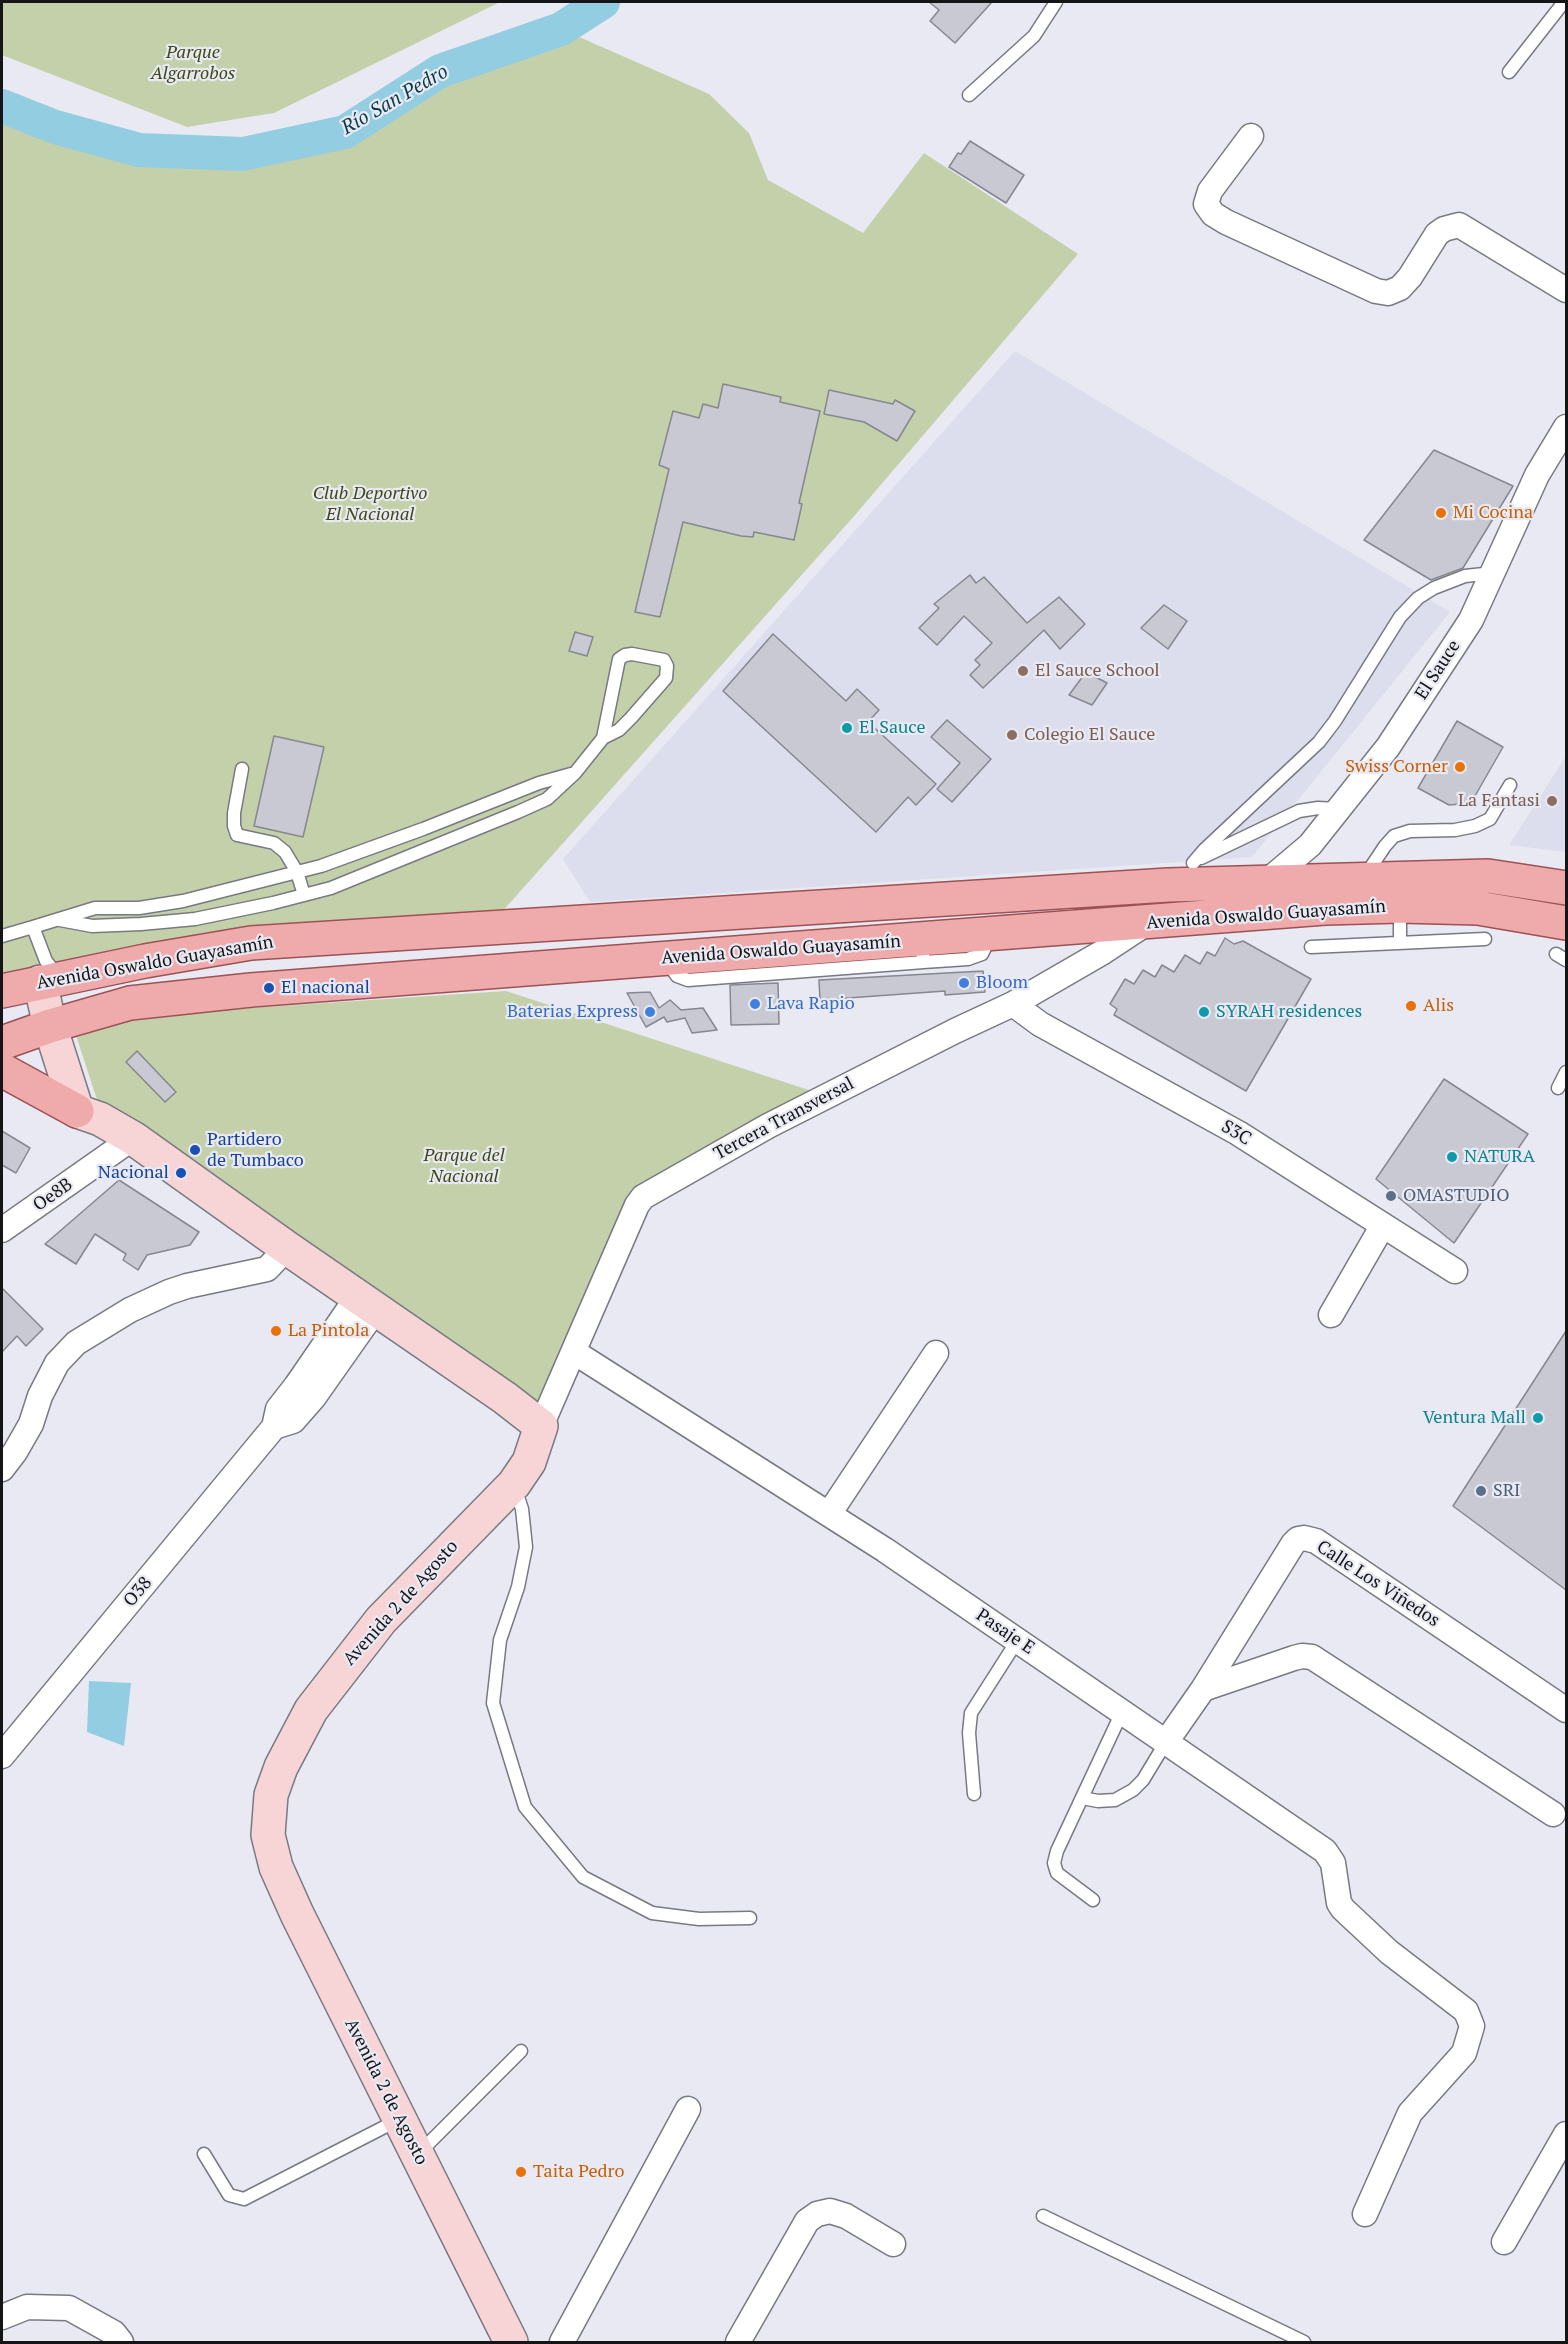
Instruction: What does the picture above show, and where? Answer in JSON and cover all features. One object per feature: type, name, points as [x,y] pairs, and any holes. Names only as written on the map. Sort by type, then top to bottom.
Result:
[{"type":"main road","name":"Avenida Oswaldo Guayasamín","points":[[2,991],[49,974],[251,943],[1168,885],[1488,876],[1566,888]]},
{"type":"main road","name":"Avenida Oswaldo Guayasamín","points":[[2,1042],[130,1003],[251,990],[667,959],[923,951],[991,934],[1325,908],[1400,906],[1478,908],[1566,923]]},
{"type":"main road","points":[[49,974],[60,1023],[88,1115]]},
{"type":"main road","points":[[2,1070],[133,1138],[287,1248],[505,1398],[541,1426]]},
{"type":"main road","name":"Avenida 2 de Agosto","points":[[511,2343],[276,1867],[268,1835],[271,1795],[281,1767],[310,1710],[381,1620],[514,1484],[529,1462],[541,1426]]},
{"type":"street","points":[[1251,136],[1210,191],[1206,204],[1213,214],[1226,222],[1376,291],[1388,293],[1400,288],[1410,277],[1437,234],[1444,229],[1459,225],[1566,290]]},
{"type":"street","name":"El Sauce","points":[[1265,883],[1310,845],[1388,747],[1471,620],[1538,475],[1559,455],[1566,427]]},
{"type":"street","name":"Tercera Transversal","points":[[541,1426],[637,1205],[644,1197],[768,1126],[1013,1004],[1103,952],[1147,923]]},
{"type":"street","name":"S3C","points":[[1013,1004],[1040,1024],[1238,1132],[1455,1271]]},
{"type":"street","name":"Oe8B","points":[[2,1230],[133,1138]]},
{"type":"street","points":[[1331,1315],[1383,1225]]},
{"type":"street","points":[[2,1468],[15,1452],[31,1424],[40,1396],[57,1363],[76,1343],[130,1310],[169,1292],[267,1269],[287,1248]]},
{"type":"street","name":"O38","points":[[2,1756],[274,1427],[278,1409],[367,1303]]},
{"type":"street","name":"Pasaje E","points":[[574,1352],[885,1550],[1325,1851],[1334,1863],[1339,1902],[1343,1909],[1389,1952],[1466,2011],[1472,2026],[1464,2053],[1410,2113],[1365,2214]]},
{"type":"street","points":[[828,1514],[936,1353]]},
{"type":"street","name":"Calle Los Viñedos","points":[[1166,1742],[1203,1689],[1293,1544],[1298,1539],[1304,1538],[1317,1541],[1566,1710]]},
{"type":"street","points":[[1203,1689],[1294,1658],[1312,1657],[1553,1814]]},
{"type":"street","points":[[562,2343],[688,2109]]},
{"type":"street","points":[[1504,2242],[1566,2134]]},
{"type":"street","points":[[738,2343],[807,2221],[817,2214],[830,2211],[846,2216],[893,2244]]},
{"type":"street","points":[[2,2317],[27,2307],[69,2308],[114,2333],[121,2343]]},
{"type":"lane","points":[[969,95],[1034,36],[1056,2]]},
{"type":"lane","points":[[1509,72],[1564,2]]},
{"type":"lane","points":[[1168,885],[1319,742],[1335,721],[1400,617],[1418,598],[1434,588],[1465,576],[1493,573]]},
{"type":"lane","points":[[60,920],[92,926],[195,919],[331,888],[432,849],[548,799],[575,773],[603,738],[619,729],[631,718],[666,678],[667,666],[664,660],[632,654],[619,659],[603,738]]},
{"type":"lane","points":[[242,769],[234,813],[237,835],[274,843],[285,852],[297,873],[304,895]]},
{"type":"lane","points":[[2,936],[95,908],[139,908],[183,901],[297,873],[423,829],[539,783],[575,773]]},
{"type":"lane","points":[[1363,880],[1385,846],[1395,836],[1410,831],[1455,830],[1475,826],[1490,819],[1510,785]]},
{"type":"lane","points":[[1193,863],[1299,811],[1318,808],[1338,809]]},
{"type":"lane","points":[[1400,906],[1400,942]]},
{"type":"lane","points":[[33,927],[49,974]]},
{"type":"lane","points":[[1311,947],[1485,939]]},
{"type":"lane","points":[[1558,1088],[1566,1072]]},
{"type":"lane","points":[[514,1484],[522,1509],[526,1547],[518,1587],[500,1640],[493,1703],[525,1807],[583,1877],[652,1913],[699,1919],[750,1918]]},
{"type":"lane","points":[[974,1794],[969,1733],[971,1713],[1017,1641]]},
{"type":"lane","points":[[1093,1900],[1057,1873],[1054,1863],[1057,1851],[1122,1712]]},
{"type":"lane","points":[[1082,1798],[1098,1801],[1115,1800],[1133,1790],[1143,1780],[1166,1742]]},
{"type":"lane","points":[[417,2154],[521,2051]]},
{"type":"lane","points":[[204,2154],[229,2195],[244,2199],[400,2119]]},
{"type":"lane","points":[[1043,2216],[1304,2343]]},
{"type":"shaded area","name":"Colegio El Sauce","points":[[1015,351],[1450,612],[1252,857],[590,902],[563,859]]},
{"type":"shaded area","name":"La Fantasi","points":[[1566,756],[1566,852],[1509,845]]},
{"type":"green space","name":"Parque Algarrobos","points":[[2,2],[500,2],[274,113],[187,127],[2,55]]},
{"type":"green space","name":"Club Deportivo El Nacional","points":[[561,29],[709,94],[749,133],[768,180],[863,233],[924,153],[1078,254],[855,515],[500,914],[206,935],[61,961],[2,978],[2,114],[139,150],[243,154],[345,132],[440,71]]},
{"type":"green space","name":"Parque del Nacional","points":[[506,991],[824,1095],[640,1195],[539,1438],[104,1121],[71,1020]]},
{"type":"water","points":[[89,1681],[131,1683],[124,1746],[87,1732]]},
{"type":"building","points":[[929,2],[992,2],[955,43],[930,21],[939,10]]},
{"type":"building","points":[[970,141],[1024,175],[1006,203],[949,167]]},
{"type":"building","points":[[723,384],[781,397],[780,402],[820,411],[799,503],[802,504],[794,540],[754,532],[753,537],[741,536],[683,522],[660,617],[635,612],[669,469],[659,465],[673,411],[699,418],[703,404],[718,408]]},
{"type":"building","points":[[829,390],[893,404],[895,400],[915,411],[897,441],[864,422],[824,414]]},
{"type":"building","name":"Mi Cocina","points":[[1434,450],[1513,486],[1463,568],[1431,580],[1364,540]]},
{"type":"building","points":[[970,575],[976,583],[984,577],[1027,623],[1059,597],[1085,624],[1060,649],[1044,630],[983,688],[970,675],[980,665],[975,660],[992,643],[964,616],[937,645],[919,628],[939,608],[934,604]]},
{"type":"building","points":[[1164,605],[1187,621],[1168,649],[1141,628]]},
{"type":"building","points":[[575,632],[593,637],[587,656],[569,651]]},
{"type":"building","name":"El Sauce","points":[[773,634],[846,701],[857,689],[879,710],[868,722],[936,784],[916,805],[908,797],[876,832],[723,691]]},
{"type":"building","points":[[1086,672],[1107,683],[1092,705],[1069,695]]},
{"type":"building","points":[[947,720],[991,759],[952,802],[937,789],[960,763],[931,737]]},
{"type":"building","name":"Swiss Corner","points":[[1457,721],[1503,747],[1471,803],[1449,805],[1418,788]]},
{"type":"building","points":[[274,736],[324,747],[303,837],[254,826]]},
{"type":"building","name":"SYRAH residences","points":[[1225,938],[1234,944],[1243,941],[1311,979],[1246,1091],[1114,1015],[1117,1009],[1110,1004],[1125,979],[1134,984],[1143,970],[1155,977],[1162,965],[1174,972],[1185,955],[1200,964],[1207,952],[1215,956]]},
{"type":"building","points":[[983,971],[985,992],[945,995],[945,991],[820,1000],[819,980]]},
{"type":"building","name":"Lava Rapio","points":[[778,983],[779,1024],[731,1025],[730,985]]},
{"type":"building","points":[[650,992],[659,1008],[670,1000],[681,1010],[703,1008],[717,1030],[692,1033],[685,1018],[667,1022],[664,1017],[646,1027],[627,993]]},
{"type":"building","points":[[137,1051],[176,1092],[165,1102],[126,1062]]},
{"type":"building","name":"NATURA","points":[[1444,1079],[1528,1134],[1454,1243],[1376,1179]]},
{"type":"building","points":[[2,1131],[30,1148],[16,1173],[2,1165]]},
{"type":"building","points":[[119,1180],[199,1232],[190,1245],[147,1255],[138,1270],[123,1260],[126,1254],[95,1234],[76,1264],[45,1244]]},
{"type":"building","points":[[2,1288],[43,1329],[26,1346],[17,1336],[2,1352]]},
{"type":"building","name":"Ventura Mall","points":[[1566,1331],[1566,1590],[1453,1506]]},
{"type":"waterway","name":"Río San Pedro","points":[[2,106],[55,127],[139,150],[243,154],[345,132],[440,71],[561,29],[603,2]]},
{"type":"place","name":"Mi Cocina","points":[[1441,513]]},
{"type":"place","name":"El Sauce School","points":[[1023,671]]},
{"type":"place","name":"El Sauce","points":[[847,728]]},
{"type":"place","name":"Colegio El Sauce","points":[[1012,735]]},
{"type":"place","name":"Swiss Corner","points":[[1460,767]]},
{"type":"place","name":"La Fantasi","points":[[1552,801]]},
{"type":"place","name":"Bloom","points":[[964,983]]},
{"type":"place","name":"El nacional","points":[[269,988]]},
{"type":"place","name":"Lava Rapio","points":[[755,1004]]},
{"type":"place","name":"Alis","points":[[1411,1006]]},
{"type":"place","name":"Baterias Express","points":[[650,1012]]},
{"type":"place","name":"SYRAH residences","points":[[1204,1012]]},
{"type":"place","name":"Partidero de Tumbaco","points":[[195,1150]]},
{"type":"place","name":"NATURA","points":[[1452,1157]]},
{"type":"place","name":"Nacional","points":[[181,1173]]},
{"type":"place","name":"OMASTUDIO","points":[[1391,1196]]},
{"type":"place","name":"La Pintola","points":[[276,1331]]},
{"type":"place","name":"Ventura Mall","points":[[1538,1418]]},
{"type":"place","name":"SRI","points":[[1481,1491]]},
{"type":"place","name":"Taita Pedro","points":[[521,2172]]}]
